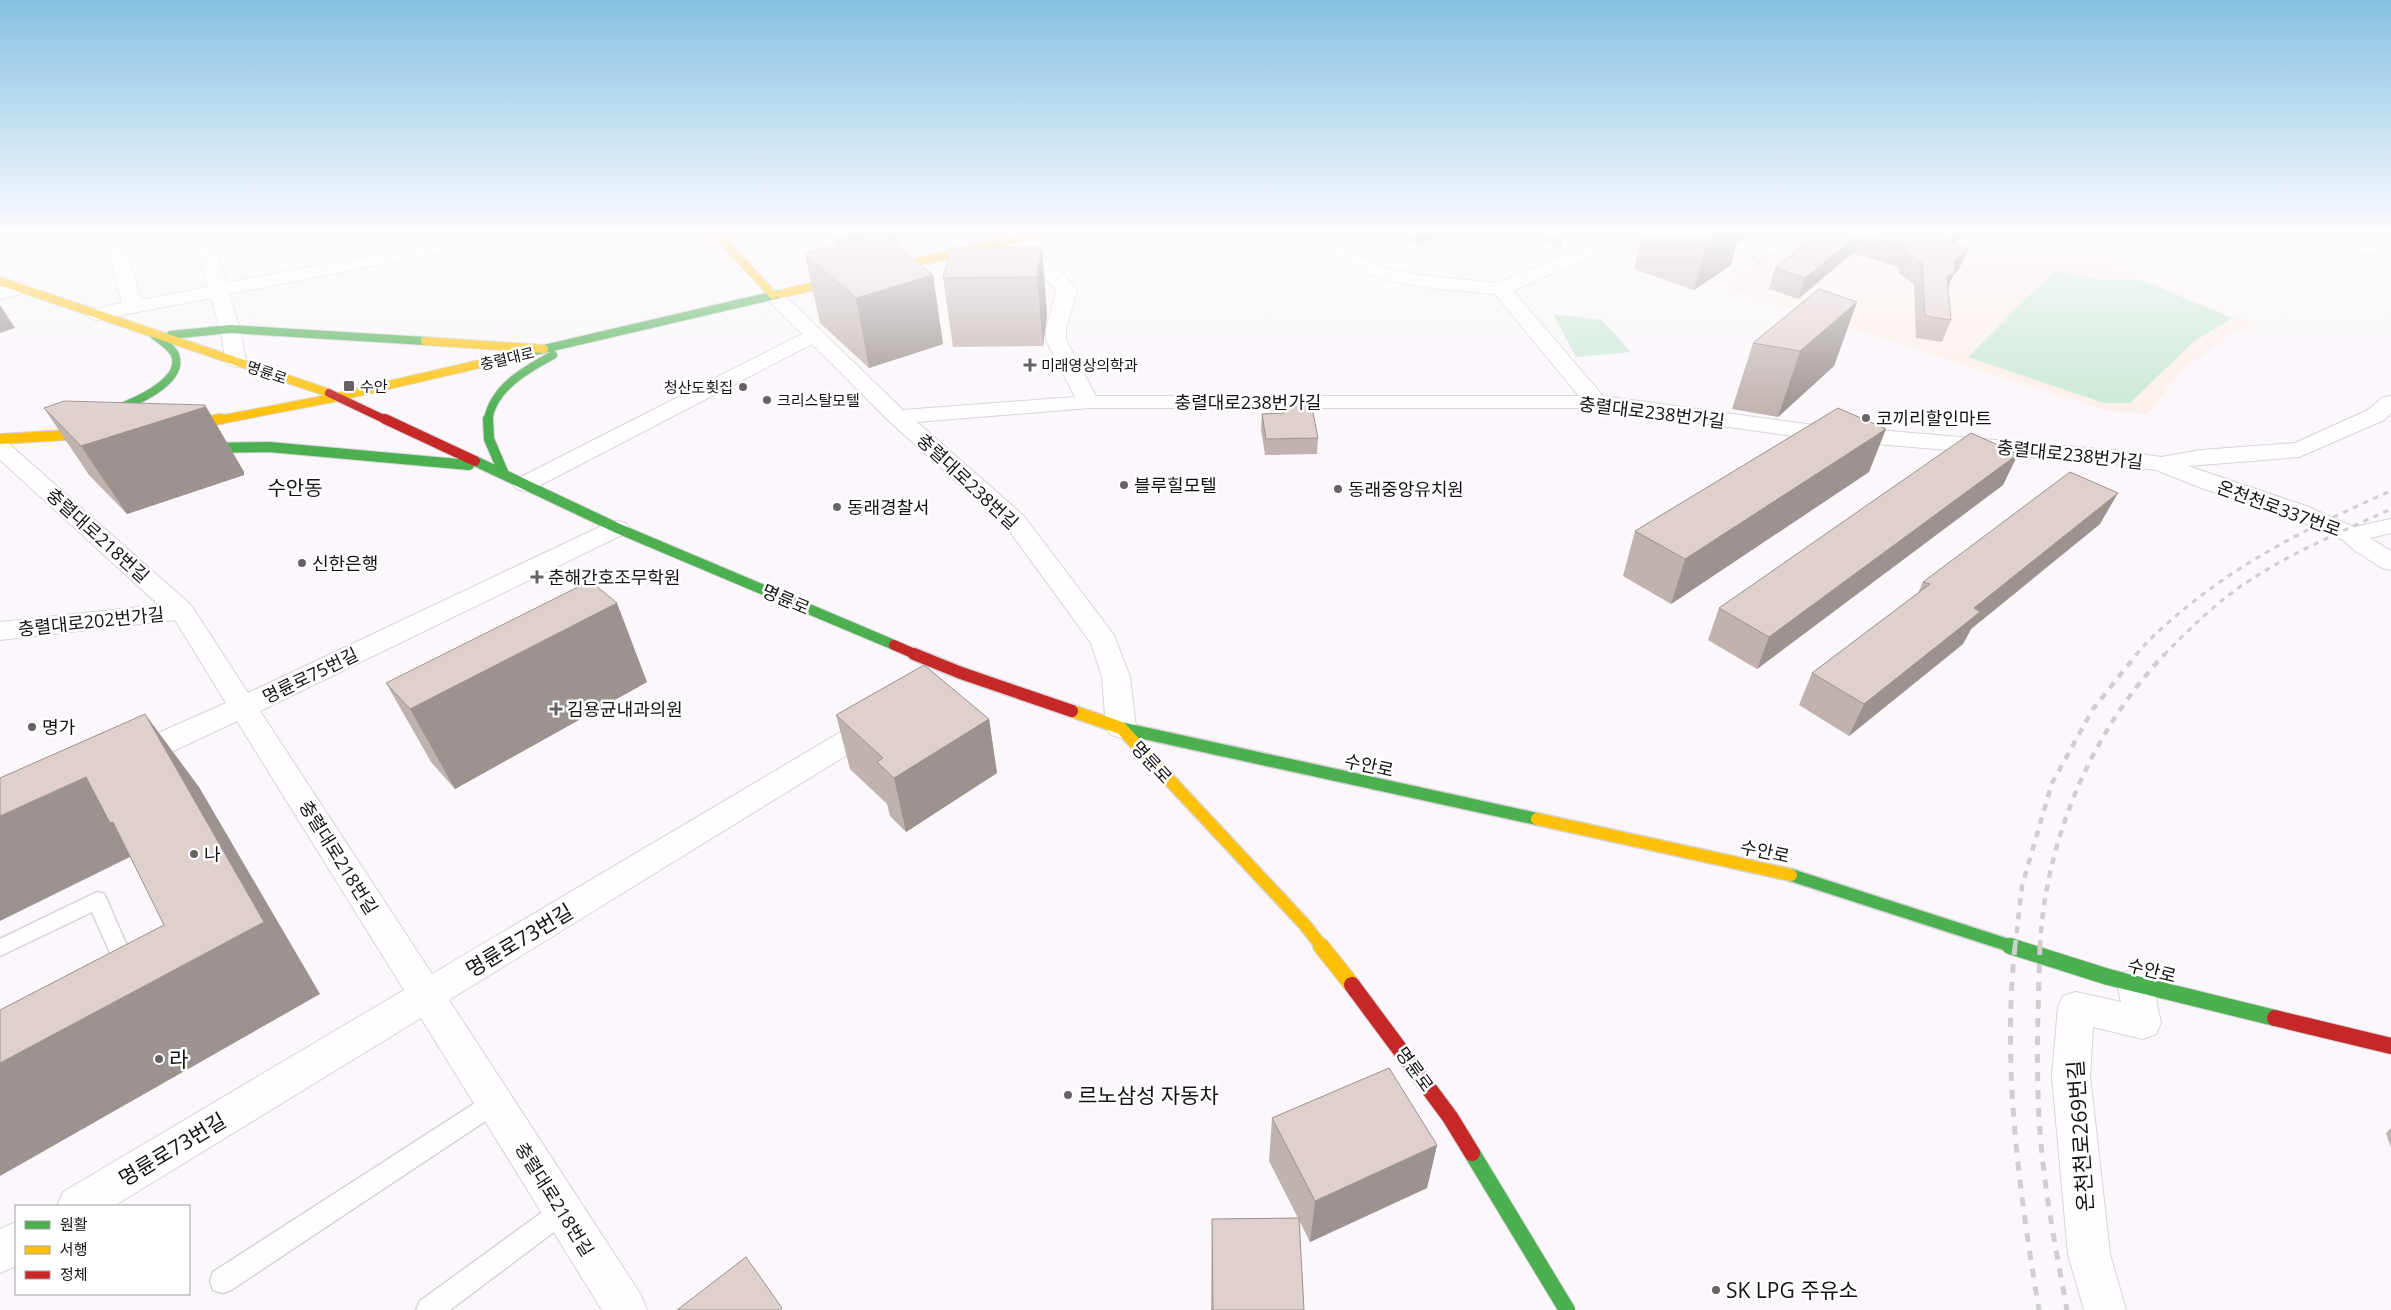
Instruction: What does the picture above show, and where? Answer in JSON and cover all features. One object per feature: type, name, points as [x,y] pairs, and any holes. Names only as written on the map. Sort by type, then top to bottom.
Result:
[{"type":"main road","name":"명륜로","points":[[34,293],[340,397],[617,528],[961,673],[1120,728],[1305,925],[1379,1020],[1450,1117],[1567,1310]]},
{"type":"main road","name":"충렬대로","points":[[160,428],[214,421],[340,397],[781,293]]},
{"type":"main road","points":[[157,334],[230,329],[544,349]]},
{"type":"main road","points":[[36,437],[119,408],[169,380],[178,364],[175,355],[157,334]]},
{"type":"main road","points":[[504,474],[487,428],[487,416],[491,408],[505,389],[529,369],[580,341]]},
{"type":"main road","points":[[0,439],[113,432]]},
{"type":"main road","points":[[73,435],[105,445]]},
{"type":"main road","points":[[184,448],[269,447],[489,467]]},
{"type":"main road","name":"수안로","points":[[1120,728],[1802,877],[2108,977],[2391,1046]]},
{"type":"street","points":[[130,293],[134,307]]},
{"type":"street","points":[[96,314],[203,293]]},
{"type":"street","points":[[220,293],[230,329],[236,361]]},
{"type":"street","points":[[1066,293],[1056,328],[1056,340],[1089,402]]},
{"type":"street","points":[[1504,293],[1596,402]]},
{"type":"street","name":"충렬대로238번길","points":[[773,295],[898,417],[1014,520],[1104,641],[1116,677],[1120,728]]},
{"type":"street","points":[[525,484],[813,336]]},
{"type":"street","name":"충렬대로238번가길","points":[[898,417],[1089,402],[1596,402],[1806,431],[2113,457],[2161,464],[2201,456],[2299,450],[2376,415],[2391,402]]},
{"type":"street","name":"충렬대로218번길","points":[[0,448],[182,611],[626,1310]]},
{"type":"street","name":"온천천로337번로","points":[[2161,464],[2212,484],[2297,511],[2352,535],[2363,545],[2391,562]]},
{"type":"street","points":[[2352,535],[2391,526]]},
{"type":"street","name":"명륜로75번길","points":[[108,768],[243,707],[617,528]]},
{"type":"street","name":"충렬대로202번가길","points":[[0,631],[182,611]]},
{"type":"street","name":"명륜로73번길","points":[[79,1205],[961,673]]},
{"type":"street","name":"온천천로269번길","points":[[2105,1310],[2089,1254],[2071,1076],[2076,1007],[2143,1023],[2135,984]]},
{"type":"street","points":[[0,1252],[15,1244]]},
{"type":"lane","points":[[0,948],[96,900],[136,989]]},
{"type":"lane","points":[[222,1281],[494,1103]]},
{"type":"lane","points":[[429,1310],[563,1211]]},
{"type":"shaded area","points":[[1741,293],[2179,293],[2254,325],[2227,337],[2178,374],[2148,414],[2108,411]]},
{"type":"green space","points":[[2032,293],[2172,293],[2232,318],[2193,342],[2130,403],[2104,403],[1968,357]]},
{"type":"green space","points":[[1553,314],[1602,320],[1631,352],[1576,357]]},
{"type":"building","points":[[850,293],[872,293],[856,298]]},
{"type":"building","points":[[1814,293],[1831,293],[1857,302],[1800,351],[1753,343]]},
{"type":"building","points":[[1924,293],[1949,293],[1951,320],[1925,316]]},
{"type":"building","points":[[64,401],[205,405],[205,407],[81,446],[44,408]]},
{"type":"building","points":[[1311,403],[1318,438],[1266,439],[1262,414],[1284,413],[1283,404]]},
{"type":"building","points":[[1838,408],[1886,429],[1685,559],[1635,531]]},
{"type":"building","points":[[1971,433],[2018,454],[1769,637],[1719,608]]},
{"type":"building","points":[[2070,472],[2118,493],[1974,608],[1980,612],[1864,704],[1812,673],[1930,584],[1923,582]]},
{"type":"building","points":[[590,581],[617,603],[410,709],[386,683]]},
{"type":"building","points":[[924,665],[989,719],[894,778],[877,762],[883,758],[836,715]]},
{"type":"building","points":[[145,714],[264,922],[0,1063],[0,1010],[164,925],[113,822],[110,823],[86,777],[0,816],[0,778]]},
{"type":"building","points":[[1389,1068],[1437,1145],[1315,1201],[1272,1118]]},
{"type":"building","points":[[1299,1218],[1304,1310],[1213,1310],[1212,1219]]},
{"type":"building","points":[[746,1257],[782,1308],[779,1310],[677,1310]]},
{"type":"railway","points":[[2136,655],[2150,639],[2177,615],[2226,577],[2307,530],[2391,491]]},
{"type":"railway","points":[[2165,654],[2202,617],[2261,573],[2298,553],[2391,509]]},
{"type":"railway","points":[[2015,947],[2022,886],[2052,783],[2093,709],[2137,654]]},
{"type":"railway","points":[[2040,947],[2051,867],[2062,828],[2077,789],[2115,717],[2139,684],[2165,654]]},
{"type":"railway","points":[[2015,946],[2011,991],[2012,1083],[2019,1174],[2039,1310]]},
{"type":"railway","points":[[2040,946],[2039,1119],[2049,1207],[2067,1310]]},
{"type":"traffic: fast","points":[[488,362],[780,294]]},
{"type":"traffic: fast","points":[[171,335],[230,329],[425,341]]},
{"type":"traffic: fast","points":[[97,416],[147,395],[170,378],[176,368],[176,358],[169,348],[152,333]]},
{"type":"traffic: fast","points":[[504,474],[493,451],[487,432],[488,414],[493,403],[510,383],[553,355]]},
{"type":"traffic: fast","points":[[193,448],[269,447],[469,465]]},
{"type":"traffic: fast","points":[[475,461],[617,528],[894,645]]},
{"type":"traffic: fast","points":[[1121,728],[1537,819]]},
{"type":"traffic: fast","points":[[1791,875],[2108,977],[2275,1018]]},
{"type":"traffic: fast","points":[[1472,1153],[1567,1310]]},
{"type":"traffic: slow","points":[[36,293],[329,393]]},
{"type":"traffic: slow","points":[[425,341],[544,349]]},
{"type":"traffic: slow","points":[[176,426],[255,414],[372,390],[488,362]]},
{"type":"traffic: slow","points":[[0,439],[99,433]]},
{"type":"traffic: slow","points":[[1072,711],[1121,728],[1305,925],[1352,985]]},
{"type":"traffic: slow","points":[[1537,819],[1791,875]]},
{"type":"traffic: jam","points":[[329,393],[475,461]]},
{"type":"traffic: jam","points":[[894,645],[961,673],[1072,711]]},
{"type":"traffic: jam","points":[[1352,985],[1450,1117],[1472,1153]]},
{"type":"traffic: jam","points":[[2275,1018],[2391,1046]]},
{"type":"place","name":"미래영상의학과","points":[[1030,365]]},
{"type":"place","name":"수안","points":[[349,386]]},
{"type":"place","name":"청산도횟집","points":[[743,387]]},
{"type":"place","name":"크리스탈모텔","points":[[767,400]]},
{"type":"place","name":"코끼리할인마트","points":[[1866,418]]},
{"type":"place","name":"블루힐모텔","points":[[1124,485]]},
{"type":"place","name":"동래중앙유치원","points":[[1338,489]]},
{"type":"place","name":"동래경찰서","points":[[837,507]]},
{"type":"place","name":"신한은행","points":[[302,563]]},
{"type":"place","name":"춘해간호조무학원","points":[[537,577]]},
{"type":"place","name":"김용균내과의원","points":[[556,709]]},
{"type":"place","name":"명가","points":[[32,727]]},
{"type":"place","name":"나","points":[[194,854]]},
{"type":"place","name":"라","points":[[159,1059]]},
{"type":"place","name":"르노삼성 자동차","points":[[1068,1095]]},
{"type":"place","name":"SK LPG 주유소","points":[[1716,1290]]},
{"type":"district","name":"수안동","points":[[295,487]]}]
